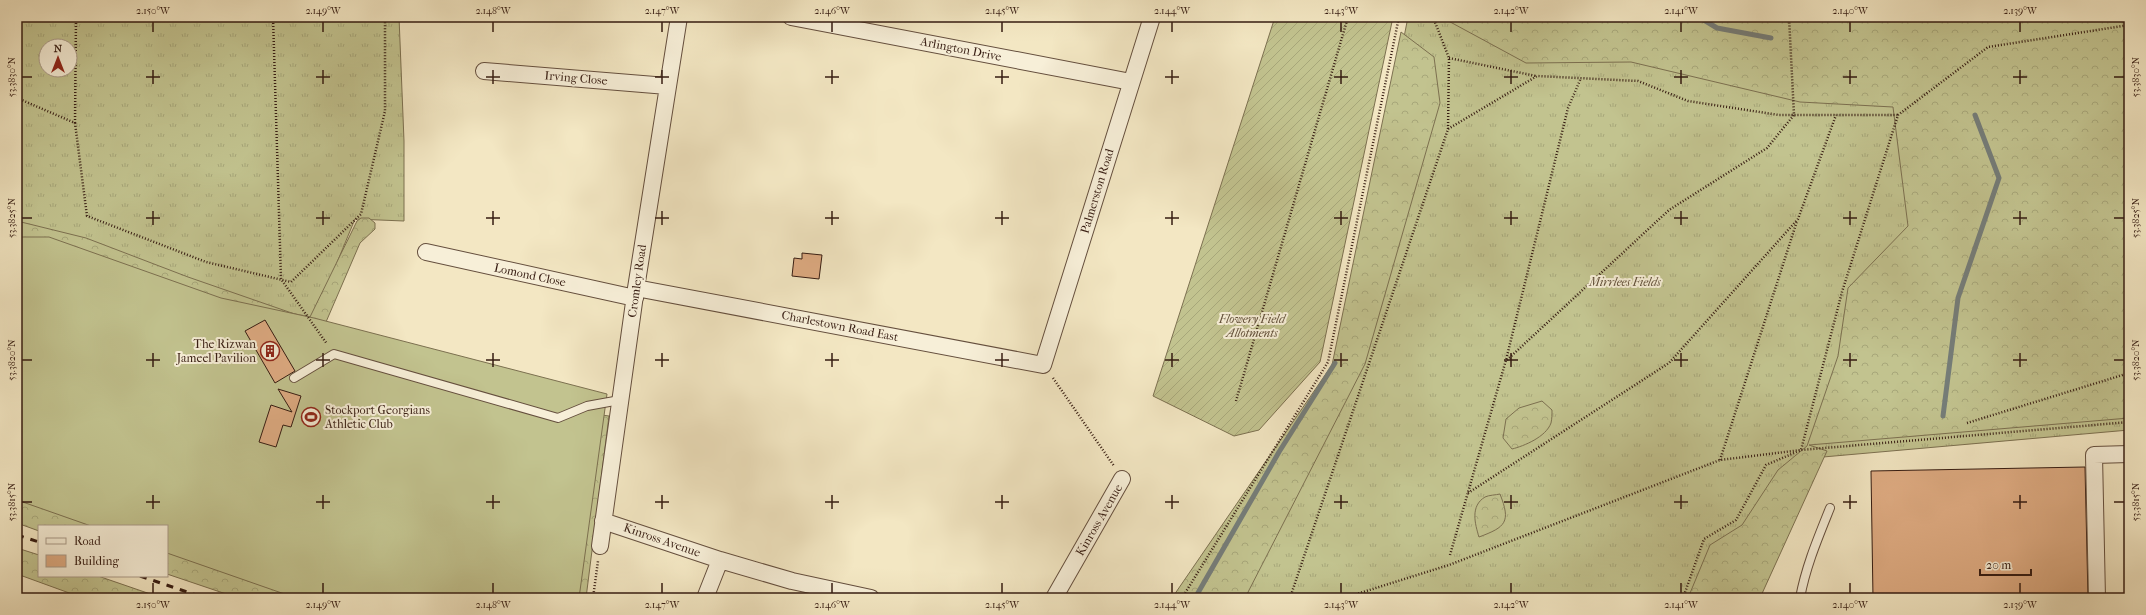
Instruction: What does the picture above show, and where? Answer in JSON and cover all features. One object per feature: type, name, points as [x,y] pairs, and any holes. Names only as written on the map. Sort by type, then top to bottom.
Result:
[{"type":"street","name":"Cromley Road","points":[[600,546],[635,293],[679,17]]},
{"type":"street","name":"Arlington Drive","points":[[791,17],[1131,82]]},
{"type":"street","name":"Palmerston Road","points":[[1043,365],[1152,17]]},
{"type":"street","name":"Irving Close","points":[[484,70],[667,86]]},
{"type":"street","name":"Lomond Close","points":[[426,252],[635,293]]},
{"type":"street","name":"Charlestown Road East","points":[[635,293],[1043,365]]},
{"type":"street","points":[[2097,598],[2094,455],[2129,454]]},
{"type":"street","name":"Kinross Avenue","points":[[1054,598],[1122,479]]},
{"type":"street","name":"Kinross Avenue","points":[[603,521],[720,560],[792,581],[871,598]]},
{"type":"street","points":[[705,598],[720,560]]},
{"type":"lane","points":[[294,378],[334,354],[558,418],[587,406],[620,400]]},
{"type":"lane","points":[[1800,598],[1804,575],[1813,548],[1830,508]]},
{"type":"path","points":[[76,17],[75,123],[87,216],[206,262],[291,282],[361,214],[385,111],[385,17]]},
{"type":"path","points":[[273,17],[281,280],[334,354]]},
{"type":"path","points":[[1236,401],[1348,17]]},
{"type":"path","points":[[1182,598],[1328,362],[1399,17]]},
{"type":"path","points":[[1290,598],[1448,129],[1449,58],[1433,17]]},
{"type":"path","points":[[1506,360],[1669,210],[1767,148],[1794,114],[1790,17]]},
{"type":"path","points":[[1801,450],[1842,292],[1898,114],[1988,47],[2129,25]]},
{"type":"path","points":[[1449,58],[1537,76],[1638,81],[1688,101],[1779,114],[1898,114]]},
{"type":"path","points":[[1448,129],[1537,76]]},
{"type":"path","points":[[1450,555],[1506,360],[1568,108],[1581,78]]},
{"type":"path","points":[[17,98],[75,123]]},
{"type":"path","points":[[1720,460],[1798,219],[1836,114]]},
{"type":"path","points":[[1468,493],[1668,363],[1798,219]]},
{"type":"path","name":"Kinross Avenue","points":[[1043,365],[1122,479]]},
{"type":"path","points":[[1967,423],[2129,373]]},
{"type":"path","points":[[1344,598],[1449,565],[1720,460],[1801,450],[2129,422]]},
{"type":"path","points":[[1683,598],[1704,539],[1736,520],[1766,465],[1801,450]]},
{"type":"path","points":[[593,598],[600,546]]},
{"type":"green space","points":[[17,17],[399,17],[404,141],[404,221],[355,219],[314,318],[221,298],[17,237]]},
{"type":"green space","name":"Flowery Field Allotments","points":[[1275,17],[1393,17],[1320,362],[1259,430],[1234,436],[1153,396]]},
{"type":"green space","name":"Mirrlees Fields","points":[[1408,17],[2129,17],[2129,430],[1823,457],[1758,598],[1206,598],[1339,365]]},
{"type":"green space","points":[[1441,17],[2129,17],[2129,418],[1809,445],[1827,451],[1760,598],[1688,598],[1710,545],[1742,525],[1778,470],[1807,446],[1838,356],[1848,288],[1908,226],[1893,107],[1800,102],[1631,62],[1526,63]]},
{"type":"green space","points":[[1401,32],[1434,57],[1440,103],[1365,364],[1245,598],[1172,598],[1332,365]]},
{"type":"green space","points":[[361,218],[369,218],[375,223],[375,229],[360,243],[326,322],[322,338],[17,244],[17,221],[86,238],[188,277],[309,319],[357,221]]},
{"type":"green space","name":"Stockport Georgians Athletic Club","points":[[17,237],[49,237],[221,298],[314,318],[607,394],[579,598],[296,598],[168,553],[168,525],[88,525],[17,500]]},
{"type":"green space","points":[[1542,401],[1552,410],[1551,423],[1548,428],[1540,437],[1512,449],[1503,438],[1506,419],[1519,408]]},
{"type":"green space","points":[[594,414],[609,416],[586,598],[568,598]]},
{"type":"green space","points":[[1500,494],[1505,511],[1504,522],[1495,530],[1479,537],[1475,521],[1475,510],[1477,505],[1485,497]]},
{"type":"green space","points":[[17,499],[94,525],[38,525],[38,531],[17,523]]},
{"type":"green space","points":[[17,548],[38,555],[38,577],[101,577],[162,598],[83,598],[17,574]]},
{"type":"green space","points":[[168,550],[344,598],[238,598],[168,574]]},
{"type":"building","points":[[802,253],[822,255],[819,279],[792,276],[794,258],[802,259]]},
{"type":"building","name":"The Rizwan Jameel Pavilion","points":[[265,320],[295,371],[275,383],[245,331]]},
{"type":"building","points":[[278,389],[301,396],[291,427],[283,425],[276,447],[259,442],[271,405],[292,412]]},
{"type":"building","points":[[2085,467],[2088,598],[1873,598],[1871,471]]},
{"type":"waterway","points":[[1699,17],[1717,28],[1771,38]]},
{"type":"waterway","points":[[1943,416],[1958,298],[1999,178],[1975,115]]},
{"type":"waterway","points":[[1195,598],[1279,452],[1335,363]]},
{"type":"railway","points":[[17,535],[38,542]]},
{"type":"railway","points":[[143,577],[205,598]]},
{"type":"place","name":"The Rizwan Jameel Pavilion","points":[[270,351]]},
{"type":"place","name":"Stockport Georgians Athletic Club","points":[[311,417]]}]
